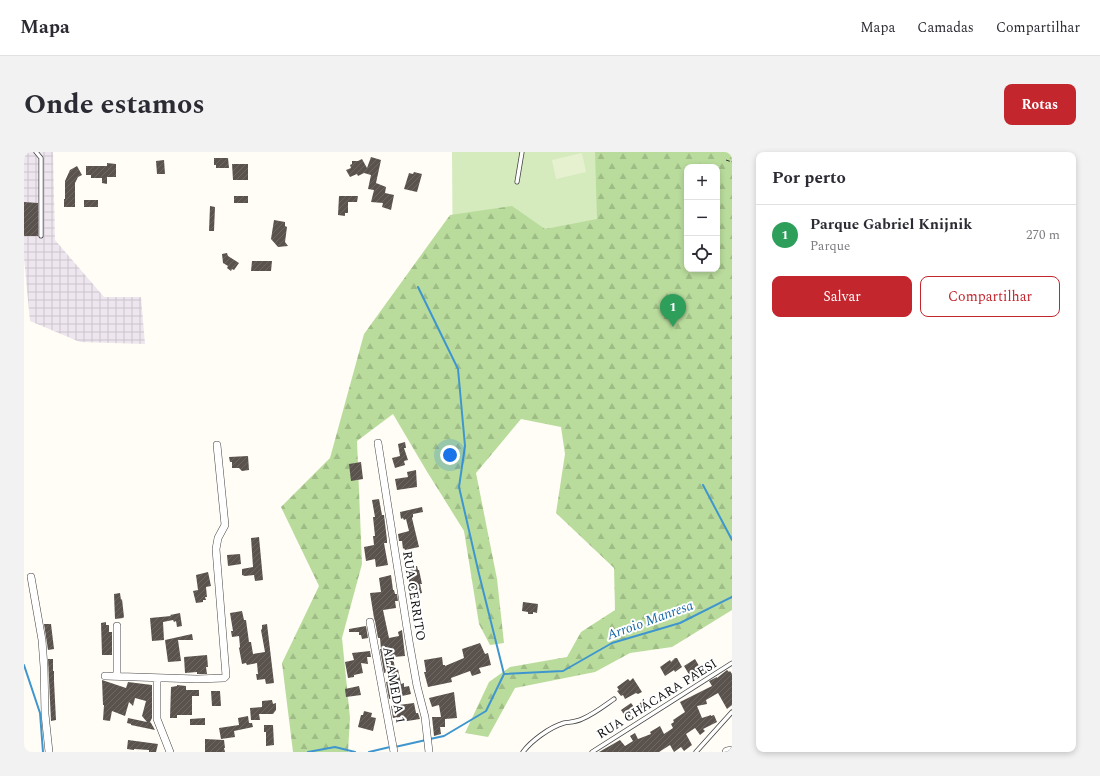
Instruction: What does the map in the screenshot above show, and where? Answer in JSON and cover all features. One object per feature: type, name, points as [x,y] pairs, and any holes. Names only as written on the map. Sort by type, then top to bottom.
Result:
[{"type":"street","name":"RUA CERRITO","points":[[378,443],[417,686],[425,717],[429,752]]},
{"type":"street","points":[[105,676],[197,679],[224,678],[226,676],[216,549],[218,538],[226,525],[217,445]]},
{"type":"street","points":[[31,577],[42,640],[48,752]]},
{"type":"street","name":"ALAMEDA 1","points":[[370,622],[394,752]]},
{"type":"street","points":[[117,626],[117,676]]},
{"type":"street","points":[[157,678],[157,719],[170,752]]},
{"type":"street","points":[[727,752],[732,751]]},
{"type":"lane","points":[[36,152],[41,158],[41,236]]},
{"type":"lane","points":[[517,182],[522,152]]},
{"type":"lane","name":"RUA CHÁCARA PAESI","points":[[592,752],[732,663]]},
{"type":"lane","points":[[523,752],[539,736],[564,723],[581,720],[614,699]]},
{"type":"lane","points":[[696,752],[732,712]]},
{"type":"path","points":[[726,160],[732,162]]},
{"type":"shaded area","points":[[24,152],[53,152],[55,240],[104,297],[141,297],[145,344],[80,342],[30,321],[24,258]]},
{"type":"green space","points":[[452,152],[732,152],[720,164],[684,164],[684,259],[453,295]]},
{"type":"green space","points":[[595,152],[732,152],[732,610],[672,647],[630,653],[595,672],[515,688],[488,737],[465,733],[489,682],[510,667],[567,657],[581,632],[615,610],[614,568],[556,513],[565,454],[561,427],[521,419],[476,473],[497,579],[504,643],[490,645],[479,624],[464,531],[393,414],[357,441],[362,564],[342,638],[350,718],[348,752],[293,752],[282,663],[319,586],[281,507],[330,458],[364,334],[450,215],[512,206],[545,229],[597,219]]},
{"type":"green space","points":[[582,153],[586,172],[556,179],[552,160]]},
{"type":"building","points":[[371,157],[381,160],[376,183],[386,187],[385,193],[394,195],[391,210],[382,207],[383,203],[371,202],[374,190],[368,189],[371,175],[364,173],[358,176],[357,174],[350,177],[346,170],[351,168],[350,165],[352,164],[352,161],[362,159],[367,168]]},
{"type":"building","points":[[214,158],[228,158],[229,168],[216,168],[216,165],[214,165]]},
{"type":"building","points":[[164,160],[165,174],[157,174],[156,161]]},
{"type":"building","points":[[107,163],[116,164],[116,177],[107,177],[107,184],[102,183],[102,178],[91,178],[91,175],[86,175],[86,166],[107,166]]},
{"type":"building","points":[[232,164],[248,164],[248,180],[233,180]]},
{"type":"building","points":[[77,166],[82,175],[78,177],[75,183],[75,207],[64,207],[65,181],[70,170]]},
{"type":"building","points":[[414,172],[422,174],[417,192],[404,189],[409,173],[413,174]]},
{"type":"building","points":[[234,196],[248,196],[248,203],[234,203]]},
{"type":"building","points":[[339,196],[358,196],[357,202],[348,202],[348,213],[345,213],[345,216],[338,215]]},
{"type":"building","points":[[84,200],[98,200],[98,207],[84,207]]},
{"type":"building","points":[[24,202],[38,203],[38,236],[24,236]]},
{"type":"building","points":[[210,206],[215,207],[214,231],[209,231]]},
{"type":"building","points":[[274,220],[285,222],[285,226],[287,227],[285,242],[288,246],[278,247],[271,239]]},
{"type":"building","points":[[227,253],[228,256],[239,263],[234,270],[232,269],[231,271],[227,268],[228,266],[223,263],[222,254]]},
{"type":"building","points":[[252,261],[272,261],[271,271],[251,271]]},
{"type":"building","points":[[405,442],[406,448],[404,448],[408,460],[404,461],[405,465],[395,468],[392,458],[400,456],[398,444]]},
{"type":"building","points":[[248,456],[249,470],[242,471],[239,468],[232,468],[232,462],[230,462],[229,457]]},
{"type":"building","points":[[361,462],[363,479],[351,481],[349,464]]},
{"type":"building","points":[[416,470],[417,487],[397,490],[395,479],[408,477],[407,472]]},
{"type":"building","points":[[379,499],[382,515],[384,515],[387,543],[384,543],[388,565],[376,567],[375,559],[366,561],[364,547],[374,545],[373,536],[375,536],[373,517],[375,517],[372,500]]},
{"type":"building","points":[[422,507],[423,512],[413,514],[412,518],[419,547],[405,550],[404,548],[403,549],[402,541],[399,541],[398,534],[409,531],[406,519],[401,519],[400,512]]},
{"type":"building","points":[[259,537],[263,580],[255,581],[254,575],[242,575],[242,569],[253,567],[251,538]]},
{"type":"building","points":[[240,554],[241,564],[228,566],[227,555]]},
{"type":"building","points":[[417,566],[422,584],[420,584],[422,593],[418,594],[418,597],[412,598],[411,588],[405,568]]},
{"type":"building","points":[[208,572],[211,586],[206,587],[206,600],[196,603],[193,591],[198,590],[196,575]]},
{"type":"building","points":[[391,575],[393,590],[395,594],[397,594],[398,601],[395,601],[396,608],[383,610],[389,638],[399,636],[398,632],[402,630],[405,656],[393,657],[395,669],[398,669],[401,684],[404,683],[404,687],[409,686],[411,694],[389,699],[386,682],[389,681],[387,672],[384,673],[380,649],[380,638],[378,638],[370,593],[381,592],[379,578]]},
{"type":"building","points":[[120,593],[124,617],[115,619],[114,594]]},
{"type":"building","points":[[523,602],[538,604],[537,613],[533,612],[533,614],[528,614],[528,612],[522,611]]},
{"type":"building","points":[[242,611],[244,620],[246,620],[249,642],[251,642],[253,654],[265,652],[261,630],[262,625],[267,624],[274,683],[266,684],[265,679],[257,680],[257,663],[247,665],[246,663],[242,664],[239,648],[239,636],[232,637],[231,631],[233,631],[230,613]]},
{"type":"building","points":[[180,613],[182,626],[177,627],[176,621],[174,622],[173,620],[163,622],[164,640],[152,641],[150,618],[171,616],[170,615]]},
{"type":"building","points":[[106,622],[106,625],[109,625],[109,632],[112,632],[112,655],[102,655],[101,623]]},
{"type":"building","points":[[44,624],[51,624],[54,649],[48,650]]},
{"type":"building","points":[[366,626],[368,638],[362,639],[359,632],[349,632],[349,629]]},
{"type":"building","points":[[192,634],[193,640],[178,640],[181,661],[168,662],[165,640]]},
{"type":"building","points":[[480,643],[485,654],[488,653],[491,665],[479,668],[481,673],[472,676],[470,671],[451,678],[452,682],[428,687],[424,672],[426,672],[424,660],[442,657],[443,665],[445,666],[464,658],[462,649]]},
{"type":"building","points":[[370,651],[371,657],[367,657],[368,664],[361,663],[363,673],[348,678],[345,662],[354,660],[352,653]]},
{"type":"building","points":[[207,655],[207,674],[197,674],[197,672],[185,673],[184,657]]},
{"type":"building","points":[[677,658],[682,667],[665,676],[660,667],[670,660],[671,662]]},
{"type":"building","points":[[48,659],[53,659],[54,671],[56,720],[51,721]]},
{"type":"building","points":[[695,659],[702,671],[690,676],[684,666]]},
{"type":"building","points":[[727,670],[732,674],[732,705],[727,709],[718,693],[706,700],[707,704],[697,706],[702,718],[714,715],[717,722],[703,729],[705,731],[700,735],[695,728],[686,734],[692,745],[684,751],[681,747],[674,752],[670,745],[659,752],[599,752],[620,740],[625,746],[633,741],[630,736],[635,733],[638,739],[651,734],[650,732],[660,726],[664,734],[673,728],[671,724],[674,722],[673,720],[685,712],[680,702],[712,686],[709,681],[717,678]]},
{"type":"building","points":[[633,678],[642,692],[638,694],[636,693],[625,699],[623,695],[621,696],[617,691],[619,690],[617,687],[628,679],[630,681]]},
{"type":"building","points":[[102,680],[126,688],[128,682],[152,685],[152,718],[150,722],[155,730],[127,723],[128,718],[147,722],[142,716],[146,701],[135,698],[133,706],[129,702],[125,716],[112,711],[110,721],[103,720],[104,705]]},
{"type":"building","points":[[177,685],[186,686],[186,690],[199,690],[199,696],[192,696],[192,715],[177,715],[177,718],[170,718],[171,687]]},
{"type":"building","points":[[359,686],[361,695],[346,697],[345,689]]},
{"type":"building","points":[[211,691],[220,691],[221,706],[212,706]]},
{"type":"building","points":[[454,692],[457,718],[445,719],[445,727],[440,727],[441,734],[434,736],[432,717],[441,717],[439,705],[432,707],[429,698]]},
{"type":"building","points":[[272,700],[273,704],[276,703],[276,710],[273,714],[259,714],[260,720],[251,720],[250,708],[262,707],[262,701]]},
{"type":"building","points":[[643,701],[646,705],[627,719],[621,710],[631,703],[634,707]]},
{"type":"building","points":[[414,703],[416,713],[418,713],[420,719],[401,722],[400,717],[393,718],[391,706]]},
{"type":"building","points":[[364,711],[372,713],[371,717],[376,718],[373,731],[358,727],[361,715],[363,715]]},
{"type":"building","points":[[248,716],[249,723],[252,723],[253,727],[234,731],[235,737],[221,739],[219,728],[239,725],[238,718]]},
{"type":"building","points":[[205,718],[205,725],[190,725],[190,719]]},
{"type":"building","points":[[264,725],[273,725],[274,745],[266,746],[266,732],[264,732]]},
{"type":"building","points":[[205,739],[224,740],[225,752],[205,752]]},
{"type":"building","points":[[128,740],[158,744],[156,752],[149,752],[149,750],[127,749]]},
{"type":"waterway","points":[[418,287],[458,369],[465,446],[459,487],[504,674]]},
{"type":"waterway","points":[[703,485],[732,540]]},
{"type":"waterway","name":"Arroio Manresa","points":[[430,739],[444,736],[486,711],[504,674],[563,671],[612,643],[680,623],[732,597]]},
{"type":"waterway","points":[[24,665],[40,713],[43,752]]},
{"type":"waterway","name":"Arroio Manresa","points":[[395,747],[426,740]]},
{"type":"waterway","name":"Arroio Manresa","points":[[308,752],[335,747],[355,752]]},
{"type":"waterway","name":"Arroio Manresa","points":[[369,752],[390,747]]},
{"type":"place","name":"Parque Gabriel Knijnik","points":[[673,327]]}]
